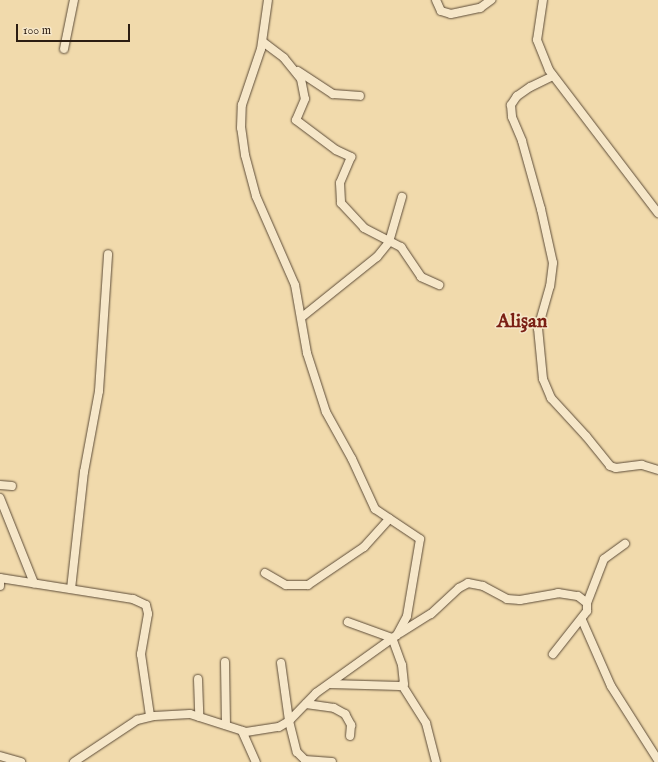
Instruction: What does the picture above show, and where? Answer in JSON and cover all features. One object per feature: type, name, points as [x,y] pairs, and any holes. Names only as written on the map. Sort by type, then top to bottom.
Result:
[{"type":"street","points":[[64,49],[74,0]]},
{"type":"street","points":[[268,0],[263,42],[242,105],[243,142],[256,196],[288,268],[302,316],[307,353],[323,405],[352,459],[370,502],[389,519],[417,536],[420,544],[408,616],[395,636],[403,671],[402,685],[426,723],[436,762]]},
{"type":"street","points":[[436,0],[441,11],[451,14],[480,8],[491,0]]},
{"type":"street","points":[[542,0],[537,40],[541,54],[553,76],[658,213]]},
{"type":"street","points":[[263,42],[297,71],[333,94],[360,96]]},
{"type":"street","points":[[297,71],[303,84],[304,99],[296,120],[336,150],[351,157],[340,183],[341,202],[364,228],[401,247],[421,277],[439,286]]},
{"type":"street","points":[[553,76],[530,87],[517,96],[511,105],[512,117],[522,141],[541,208],[553,263],[550,286],[538,328],[543,378],[551,398],[586,436],[610,466],[616,468],[642,465],[658,470]]},
{"type":"street","points":[[302,316],[363,270],[389,242],[402,197]]},
{"type":"street","points":[[71,589],[84,472],[99,391],[108,254]]},
{"type":"street","points":[[0,485],[12,486]]},
{"type":"street","points":[[0,498],[34,583]]},
{"type":"street","points":[[265,573],[286,585],[308,585],[368,543],[389,519]]},
{"type":"street","points":[[553,654],[582,620],[587,610],[588,603],[604,559],[625,544]]},
{"type":"street","points":[[0,586],[0,578],[133,599],[146,605],[148,614],[141,660],[150,716]]},
{"type":"street","points":[[74,762],[137,720],[150,716],[181,713],[199,716],[242,731],[270,730],[289,721],[329,684],[395,636],[431,614],[459,588],[468,583],[483,586],[507,599],[565,594],[578,596],[588,603]]},
{"type":"street","points":[[582,620],[611,686],[658,760]]},
{"type":"street","points":[[348,622],[395,636]]},
{"type":"street","points":[[225,662],[226,726]]},
{"type":"street","points":[[281,663],[294,746],[302,759],[332,762]]},
{"type":"street","points":[[198,679],[199,716]]},
{"type":"street","points":[[329,684],[402,685]]},
{"type":"street","points":[[306,704],[334,708],[345,714],[351,724],[350,736]]},
{"type":"street","points":[[242,731],[256,762]]},
{"type":"street","points":[[0,756],[21,762]]},
{"type":"district","name":"Alişan","points":[[522,321]]}]
